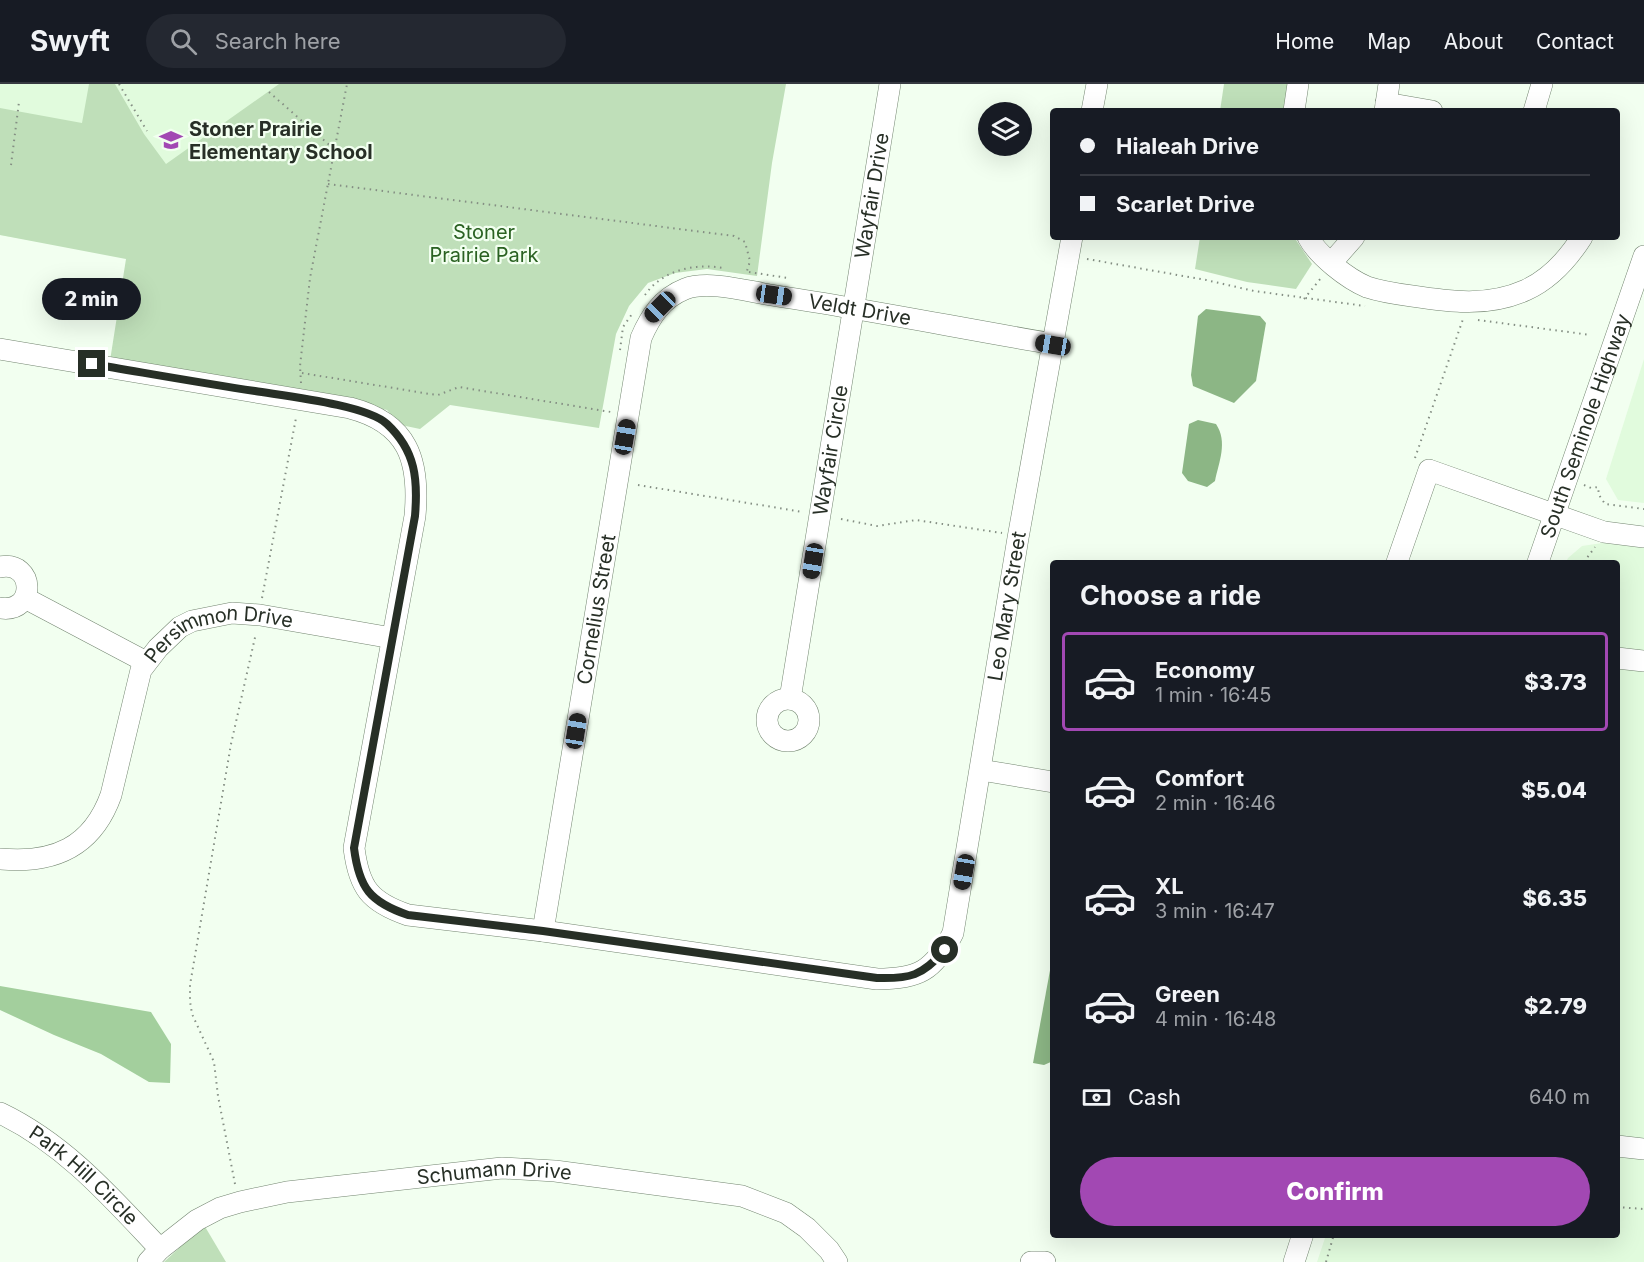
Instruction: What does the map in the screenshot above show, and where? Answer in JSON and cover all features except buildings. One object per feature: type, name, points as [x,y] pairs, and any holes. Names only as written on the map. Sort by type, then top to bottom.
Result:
[{"type":"street","name":"Wayfair Drive","points":[[855,308],[890,84]]},
{"type":"street","points":[[1092,108],[1096,84]]},
{"type":"street","points":[[1294,108],[1298,84]]},
{"type":"street","points":[[1534,108],[1542,84]]},
{"type":"street","points":[[1387,99],[1421,108]]},
{"type":"street","points":[[1310,240],[1319,252],[1350,278],[1368,287],[1389,293],[1457,303],[1507,297],[1527,289],[1558,268],[1570,256],[1580,240]]},
{"type":"street","points":[[1332,262],[1351,240]]},
{"type":"street","name":"Leo Mary Street","points":[[543,931],[877,978],[903,979],[929,968],[945,950],[953,933],[1018,538],[1070,247]]},
{"type":"street","name":"South Seminole Highway","points":[[1539,560],[1644,256]]},
{"type":"street","name":"Veldt Drive","points":[[668,298],[686,288],[710,286],[855,308],[1053,345]]},
{"type":"street","name":"Cornelius Street","points":[[543,931],[642,338],[651,316],[668,298]]},
{"type":"street","name":"Wayfair Circle","points":[[790,699],[855,308]]},
{"type":"street","points":[[0,349],[350,408],[370,413],[386,423],[411,455],[417,489],[415,516],[354,848],[357,870],[364,888],[375,900],[387,908],[408,915],[543,931]]},
{"type":"street","points":[[1398,560],[1429,470],[1604,532],[1644,537]]},
{"type":"street","points":[[0,567],[11,567],[22,574],[27,585],[25,598],[15,607],[0,608]]},
{"type":"street","points":[[25,598],[146,662]]},
{"type":"street","name":"Persimmon Drive","points":[[0,860],[33,861],[59,854],[69,850],[92,831],[106,809],[111,795],[136,687],[146,662],[180,627],[192,621],[232,613],[260,615],[392,638]]},
{"type":"street","points":[[1620,658],[1644,661]]},
{"type":"street","points":[[981,770],[1050,782]]},
{"type":"street","name":"Park Hill Circle","points":[[0,1113],[21,1123],[59,1149],[99,1183],[154,1256]]},
{"type":"street","points":[[1620,1146],[1644,1149]]},
{"type":"street","name":"Schumann Drive","points":[[154,1256],[197,1220],[220,1208],[240,1202],[287,1192],[502,1168],[555,1171],[717,1191],[766,1203],[786,1212],[807,1228],[829,1250],[837,1262]]},
{"type":"street","points":[[1294,1262],[1302,1238]]},
{"type":"street","points":[[1031,1262],[1045,1262]]},
{"type":"path","points":[[120,84],[147,131]]},
{"type":"path","points":[[269,92],[334,148],[347,84]]},
{"type":"path","points":[[11,165],[19,102]]},
{"type":"path","points":[[328,184],[734,236],[745,242],[750,261],[747,271]]},
{"type":"path","points":[[1070,247],[1254,291],[1372,307]]},
{"type":"path","points":[[1304,299],[1332,262]]},
{"type":"path","points":[[1420,444],[1464,318]]},
{"type":"path","points":[[1475,320],[1591,335]]},
{"type":"path","points":[[302,373],[438,395],[459,387],[611,412]]},
{"type":"path","points":[[638,485],[802,512]]},
{"type":"path","points":[[1591,488],[1598,487],[1599,495],[1605,504],[1644,509]]},
{"type":"path","points":[[1601,512],[1605,504]]},
{"type":"path","points":[[841,519],[877,526],[916,520],[1002,533]]},
{"type":"path","points":[[1586,560],[1594,550]]},
{"type":"path","points":[[240,1202],[223,1127],[214,1062],[192,1014],[189,1001],[231,744],[260,615]]},
{"type":"path","points":[[1620,1207],[1644,1209]]},
{"type":"path","points":[[1326,1262],[1333,1238]]},
{"type":"shaded area","name":"Stoner Prairie Elementary School","points":[[0,84],[353,84],[314,289],[0,235]]},
{"type":"shaded area","points":[[1206,309],[1260,316],[1266,323],[1256,381],[1234,403],[1193,386],[1191,375],[1198,316]]},
{"type":"shaded area","points":[[1644,359],[1644,503],[1618,500],[1606,479]]},
{"type":"shaded area","points":[[1198,420],[1216,424],[1220,431],[1222,445],[1215,481],[1207,487],[1188,481],[1182,473],[1189,424]]},
{"type":"shaded area","points":[[1602,543],[1644,548],[1644,1262],[1317,1262],[1325,1238],[1620,1238],[1620,560],[1567,560],[1582,546]]},
{"type":"shaded area","points":[[1050,970],[1050,1062],[1044,1065],[1033,1063]]},
{"type":"shaded area","points":[[0,986],[151,1012],[171,1044],[170,1083],[149,1082],[101,1054],[0,1010]]},
{"type":"green space","name":"Stoner Prairie Park","points":[[89,84],[115,84],[144,134],[166,164],[279,84],[786,84],[772,163],[757,276],[707,269],[675,273],[648,283],[629,306],[616,334],[599,428],[450,405],[420,429],[401,425],[387,410],[361,404],[109,367],[126,259],[0,235],[0,108],[82,123]]},
{"type":"green space","points":[[1224,84],[1289,84],[1285,108],[1220,108]]},
{"type":"green space","points":[[1200,240],[1296,240],[1312,264],[1296,289],[1247,282],[1195,269]]},
{"type":"green space","points":[[204,1225],[226,1262],[164,1262]]},
{"type":"place","name":"Stoner Prairie Elementary School","points":[[171,140]]},
{"type":"route","points":[[92,364],[370,413],[386,423],[411,455],[417,489],[415,516],[354,848],[357,870],[364,888],[375,900],[387,908],[408,915],[543,931],[877,978],[903,979],[929,968],[945,950]]}]
